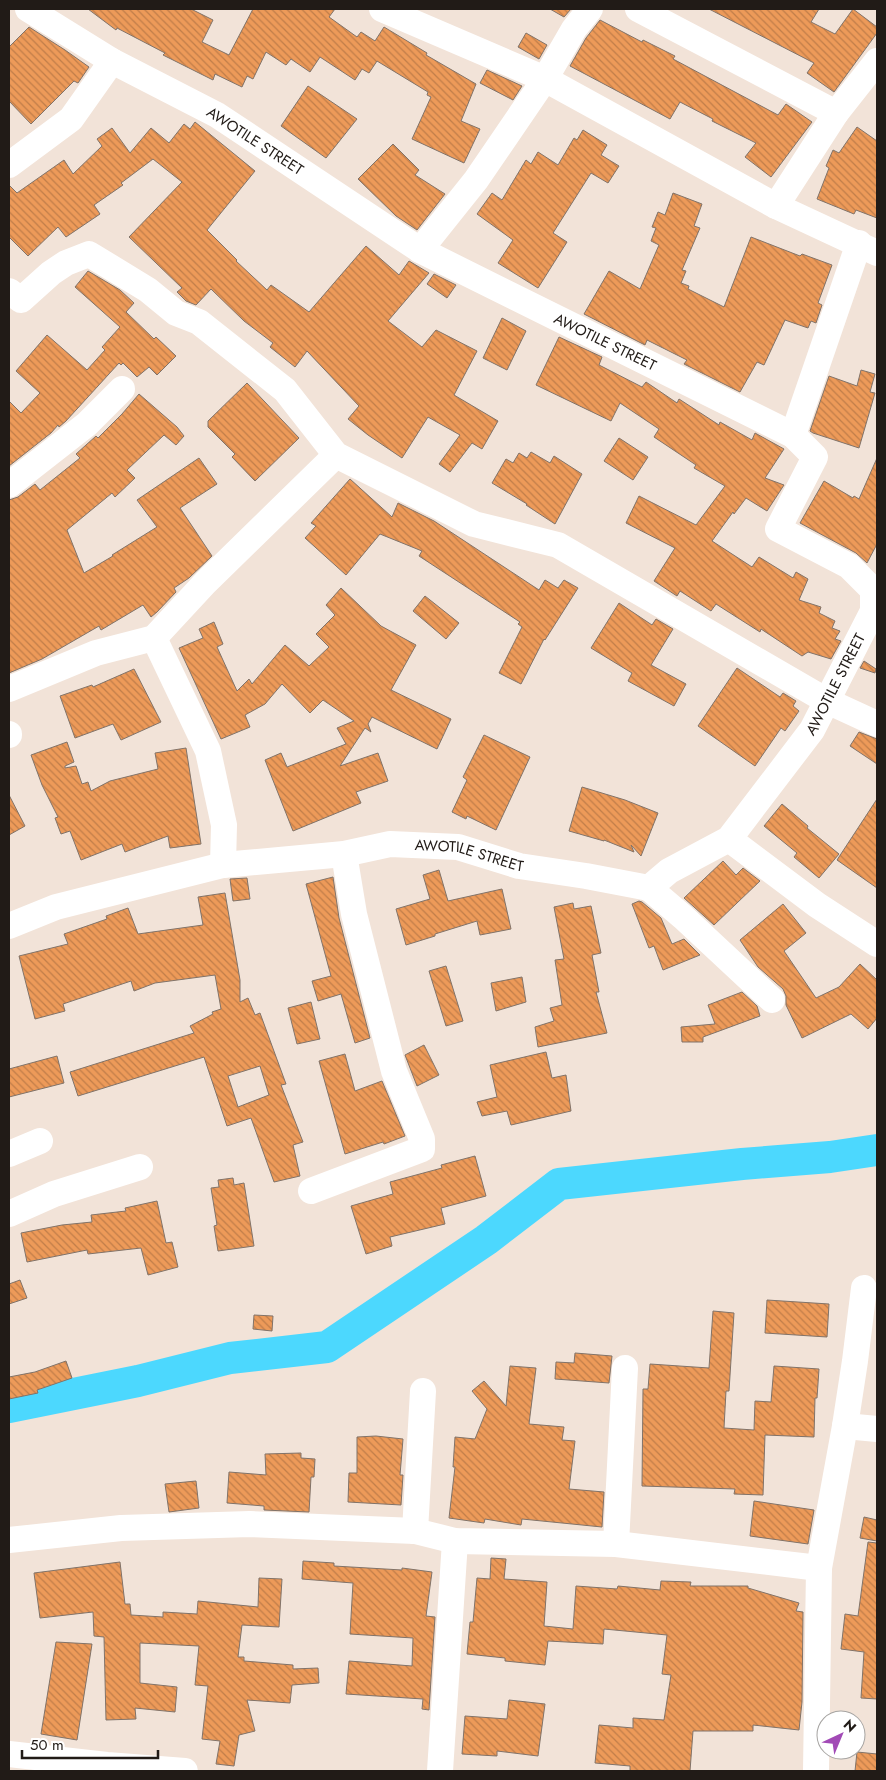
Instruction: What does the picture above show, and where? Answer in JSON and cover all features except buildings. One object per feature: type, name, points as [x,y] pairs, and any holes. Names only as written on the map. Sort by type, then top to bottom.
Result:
[{"type":"street","name":"AWOTILE STREET","points":[[9,926],[56,906],[223,865],[344,854],[390,844],[458,847],[519,866],[649,888],[669,871],[729,839],[812,730],[875,610],[873,590],[849,566],[778,529],[815,457],[793,435],[420,250],[217,115],[112,61],[28,9]]},
{"type":"street","points":[[382,9],[545,79],[776,206],[868,248],[793,435]]},
{"type":"street","points":[[420,250],[476,180],[545,79],[574,29],[590,9]]},
{"type":"street","points":[[638,9],[836,113]]},
{"type":"street","points":[[9,165],[72,119],[112,61]]},
{"type":"street","points":[[776,206],[836,113],[877,61]]},
{"type":"street","points":[[13,302],[66,263],[89,254],[148,290],[176,313],[199,322],[285,390],[336,455],[474,524],[558,545],[827,701],[877,724]]},
{"type":"street","points":[[9,485],[87,424],[122,389]]},
{"type":"street","points":[[9,689],[96,653],[154,638],[205,583],[336,455]]},
{"type":"street","points":[[154,638],[208,750],[224,825],[223,865]]},
{"type":"street","points":[[729,839],[816,905],[877,944]]},
{"type":"street","points":[[311,1191],[422,1149],[422,1140],[394,1071],[354,914],[344,854]]},
{"type":"street","points":[[649,888],[772,1000]]},
{"type":"street","points":[[9,1154],[40,1141]]},
{"type":"street","points":[[9,1214],[54,1194],[140,1167]]},
{"type":"street","points":[[816,1771],[819,1568],[845,1426],[864,1288]]},
{"type":"street","points":[[616,1544],[625,1368]]},
{"type":"street","points":[[415,1531],[423,1391]]},
{"type":"street","points":[[845,1426],[877,1428]]},
{"type":"street","points":[[9,1540],[121,1528],[250,1524],[415,1531],[455,1541],[616,1544],[819,1568]]},
{"type":"street","points":[[440,1771],[455,1541]]},
{"type":"street","points":[[9,1754],[107,1768],[185,1771]]},
{"type":"waterway","points":[[9,1407],[138,1381],[230,1358],[327,1347],[486,1240],[559,1184],[742,1164],[830,1157],[877,1150]]}]
